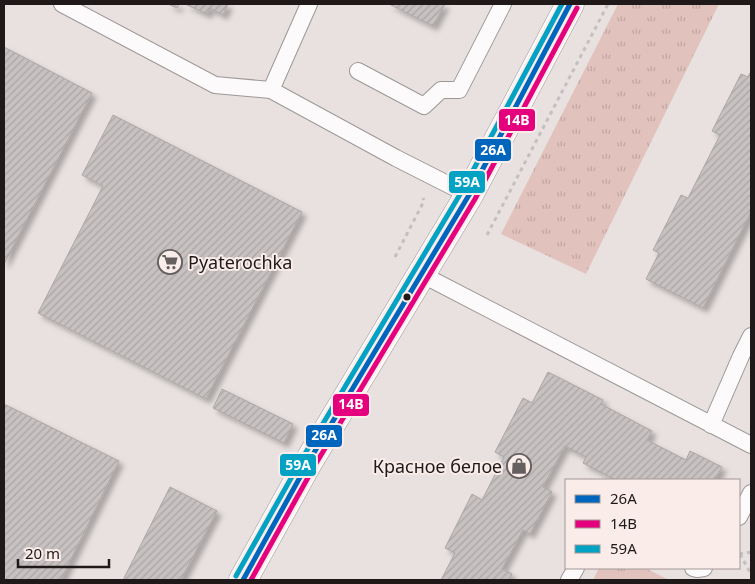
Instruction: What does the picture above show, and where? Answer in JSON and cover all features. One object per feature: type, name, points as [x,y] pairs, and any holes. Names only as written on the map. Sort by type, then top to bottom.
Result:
[{"type":"street","points":[[244,580],[310,461],[469,195],[570,4]]},
{"type":"lane","points":[[62,4],[215,85],[270,90],[469,195]]},
{"type":"lane","points":[[270,90],[309,4]]},
{"type":"lane","points":[[358,71],[424,106],[440,90],[459,90],[503,4]]},
{"type":"lane","points":[[421,274],[751,445]]},
{"type":"lane","points":[[712,425],[751,336]]},
{"type":"lane","points":[[740,515],[751,493]]},
{"type":"lane","points":[[569,580],[575,569]]},
{"type":"path","points":[[487,235],[608,4]]},
{"type":"path","points":[[390,265],[424,201],[421,192]]},
{"type":"path","points":[[740,556],[751,574]]},
{"type":"green space","points":[[618,4],[719,4],[586,274],[501,234]]},
{"type":"green space","points":[[598,569],[647,569],[669,580],[593,580]]},
{"type":"building","points":[[168,4],[179,4],[177,8]]},
{"type":"building","points":[[185,4],[228,4],[223,15],[210,8],[207,14]]},
{"type":"building","points":[[389,4],[445,4],[433,26]]},
{"type":"building","points":[[4,47],[92,93],[4,264]]},
{"type":"building","points":[[751,71],[751,212],[703,308],[646,279],[659,253],[653,250],[681,195],[688,198],[720,135],[712,131],[741,74],[748,77]]},
{"type":"building","name":"Pyaterochka","points":[[113,115],[302,212],[206,399],[38,313],[103,186],[82,175]]},
{"type":"building","points":[[548,372],[603,400],[601,404],[652,431],[647,440],[686,460],[690,451],[722,467],[716,479],[614,479],[583,463],[586,457],[565,446],[543,487],[552,492],[530,534],[523,530],[502,569],[512,574],[509,580],[441,580],[455,553],[445,548],[472,494],[482,500],[504,457],[495,452],[523,398],[532,403]]},
{"type":"building","points":[[222,389],[293,424],[284,443],[213,408]]},
{"type":"building","points":[[4,404],[119,461],[61,580],[4,580]]},
{"type":"building","points":[[170,487],[217,511],[181,580],[123,580]]},
{"type":"transit line","name":"59А","points":[[236,576],[303,457],[462,191],[562,4]]},
{"type":"transit line","name":"26А","points":[[243,580],[309,461],[469,195],[570,4]]},
{"type":"transit line","name":"14В","points":[[251,580],[315,465],[475,199],[577,8]]},
{"type":"place","name":"Pyaterochka","points":[[170,262]]},
{"type":"place","name":"Красное белое","points":[[519,466]]}]
